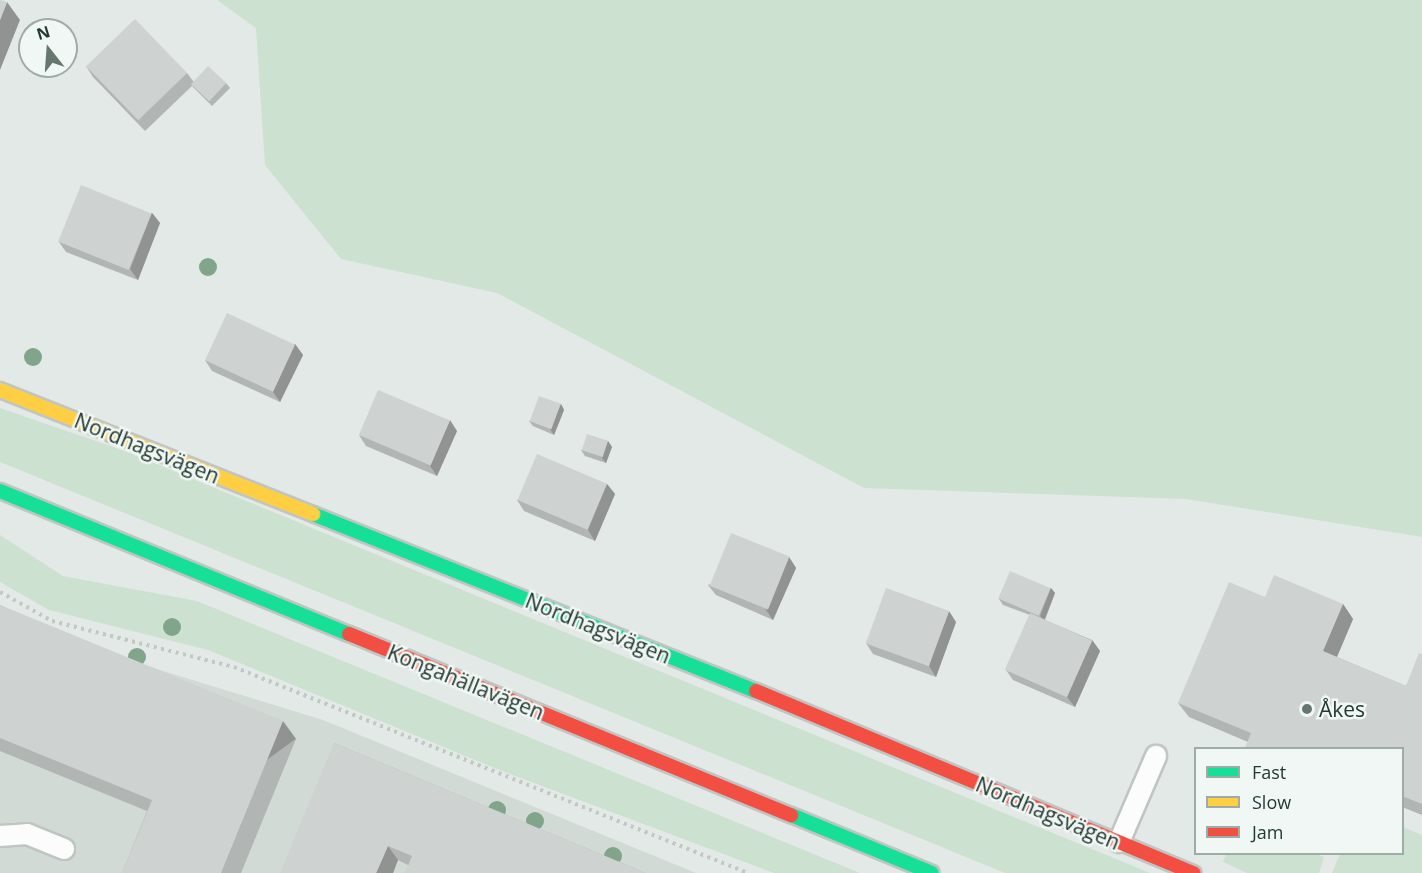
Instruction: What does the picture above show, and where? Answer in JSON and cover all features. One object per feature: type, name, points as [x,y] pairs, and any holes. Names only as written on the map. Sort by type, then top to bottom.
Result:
[{"type":"street","name":"Nordhagsvägen","points":[[0,390],[712,673],[1194,873]]},
{"type":"street","name":"Kongahällavägen","points":[[0,491],[932,873]]},
{"type":"lane","points":[[1119,842],[1156,756]]},
{"type":"lane","points":[[0,836],[27,834],[64,849]]},
{"type":"path","points":[[0,592],[52,621],[234,667],[748,873]]},
{"type":"shaded area","points":[[0,611],[72,643],[323,720],[696,873],[0,873]]},
{"type":"green space","points":[[217,0],[1422,0],[1422,537],[1186,499],[864,488],[497,293],[341,259],[265,165],[256,28]]},
{"type":"green space","points":[[0,408],[125,451],[1150,873],[1005,873],[0,462]]},
{"type":"green space","points":[[0,535],[63,576],[197,601],[860,873],[774,873],[497,769],[208,650],[49,610],[0,582]]},
{"type":"green space","points":[[1404,827],[1422,835],[1422,873],[1332,873],[1340,855],[1404,855]]},
{"type":"green space","points":[[1226,855],[1319,855],[1324,857],[1319,873],[1247,873],[1223,862]]},
{"type":"building","points":[[0,0],[7,2],[0,20]]},
{"type":"building","points":[[135,19],[187,73],[138,120],[86,66]]},
{"type":"building","points":[[208,66],[226,83],[209,101],[191,84]]},
{"type":"building","points":[[81,185],[151,213],[129,270],[58,242]]},
{"type":"building","points":[[227,313],[295,345],[273,392],[205,360]]},
{"type":"building","points":[[378,390],[450,420],[431,466],[359,435]]},
{"type":"building","points":[[539,396],[561,404],[551,429],[530,421]]},
{"type":"building","points":[[587,434],[608,441],[603,457],[582,450]]},
{"type":"building","points":[[537,454],[607,484],[587,530],[517,500]]},
{"type":"building","points":[[731,533],[789,557],[768,609],[710,586]]},
{"type":"building","points":[[1010,571],[1051,588],[1039,616],[998,599]]},
{"type":"building","name":"Åkes","points":[[1274,575],[1343,604],[1323,651],[1406,686],[1419,653],[1422,654],[1422,804],[1404,797],[1404,747],[1245,747],[1251,733],[1178,703],[1229,582],[1265,597]]},
{"type":"building","points":[[886,588],[949,611],[929,666],[866,643]]},
{"type":"building","points":[[0,605],[283,721],[221,873],[122,873],[152,800],[0,738]]},
{"type":"building","points":[[1030,613],[1092,641],[1067,697],[1005,670]]},
{"type":"building","points":[[334,743],[646,873],[405,873],[412,856],[388,846],[376,873],[280,873]]},
{"type":"traffic: fast","points":[[0,491],[349,634]]},
{"type":"traffic: fast","points":[[313,514],[756,691]]},
{"type":"traffic: fast","points":[[791,815],[932,873]]},
{"type":"traffic: slow","points":[[0,390],[313,514]]},
{"type":"traffic: jam","points":[[349,634],[791,815]]},
{"type":"traffic: jam","points":[[756,691],[1194,873]]},
{"type":"place","name":"Åkes","points":[[1307,709]]}]
